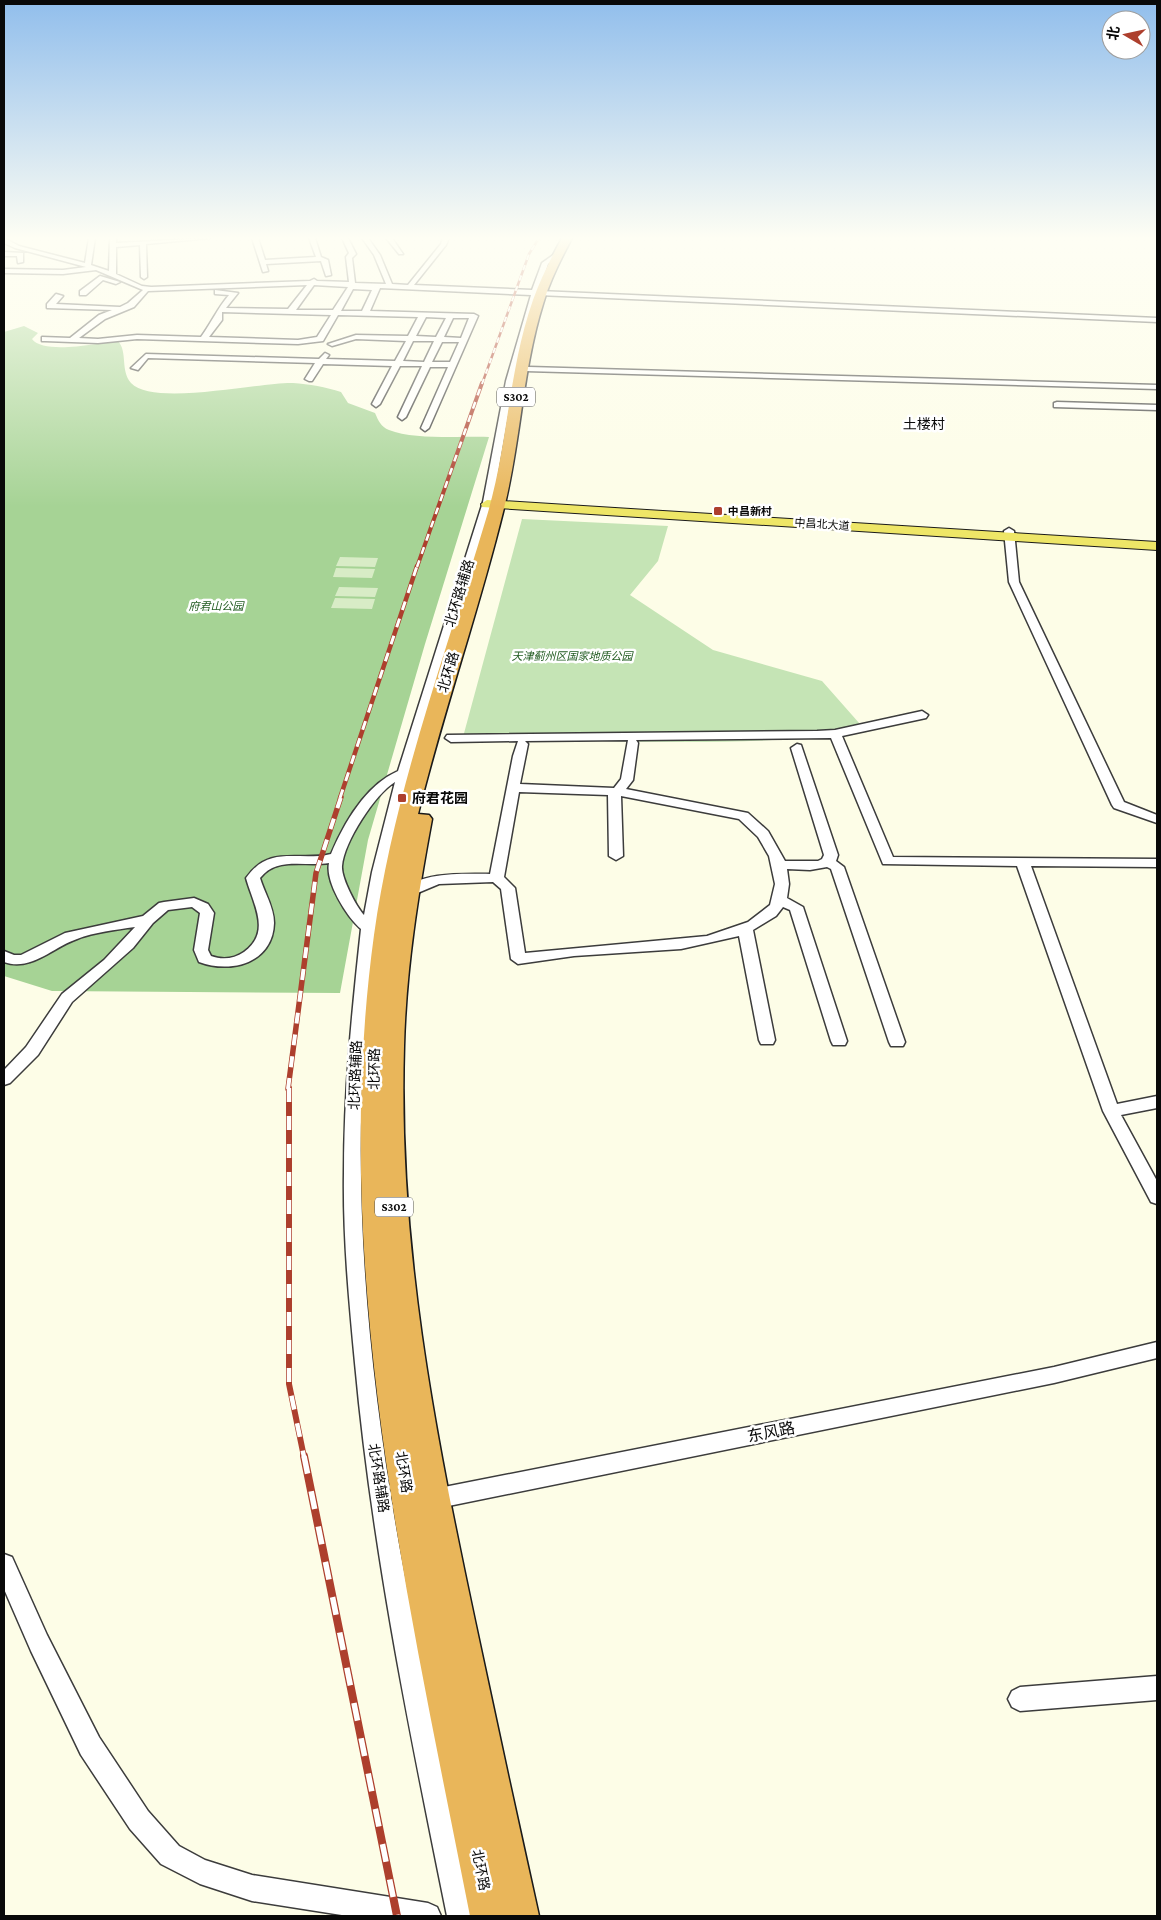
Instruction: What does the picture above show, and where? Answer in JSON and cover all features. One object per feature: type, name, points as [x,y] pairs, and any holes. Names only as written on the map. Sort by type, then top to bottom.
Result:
[{"type":"highway","name":"北环路","points":[[490,1916],[421,1501],[419,1426],[402,1304],[391,1154],[392,1031],[395,987],[413,862],[499,502],[529,369],[536,328]]},
{"type":"highway","name":"北环路","points":[[499,502],[413,770],[402,837],[377,932],[374,1056],[376,1229],[387,1350],[519,1916]]},
{"type":"main road","name":"中昌北大道","points":[[499,502],[1009,534],[1157,541]]},
{"type":"main road","name":"中昌北大道","points":[[1009,534],[1157,546]]},
{"type":"street","points":[[72,340],[88,328]]},
{"type":"street","points":[[203,339],[212,328]]},
{"type":"street","points":[[320,339],[326,328]]},
{"type":"street","points":[[376,404],[416,328]]},
{"type":"street","points":[[402,417],[444,328]]},
{"type":"street","points":[[425,428],[469,328]]},
{"type":"street","points":[[499,502],[516,357],[528,328]]},
{"type":"street","points":[[45,339],[98,341],[137,337],[298,342],[320,339],[332,344],[356,337],[464,340]]},
{"type":"street","points":[[309,379],[332,344]]},
{"type":"street","points":[[135,368],[146,356],[453,365]]},
{"type":"street","points":[[529,369],[1157,387]]},
{"type":"street","points":[[1056,405],[1157,408]]},
{"type":"street","points":[[1009,534],[1014,582],[1119,805],[1157,819]]},
{"type":"street","points":[[451,738],[835,734],[922,715]]},
{"type":"street","points":[[835,734],[854,775],[888,861],[1157,863]]},
{"type":"street","points":[[616,856],[613,803],[614,796],[619,792],[626,780],[632,743]]},
{"type":"street","points":[[497,875],[522,744]]},
{"type":"street","points":[[780,864],[795,867],[818,866],[828,862],[831,855],[798,748]]},
{"type":"street","points":[[377,932],[353,914],[336,862],[362,812],[378,788],[413,770]]},
{"type":"street","points":[[413,862],[431,874],[497,875],[508,888],[518,959],[579,951],[705,941],[745,928],[772,913],[780,900],[782,882],[780,864],[769,841],[757,826],[743,816],[619,792],[513,788]]},
{"type":"street","points":[[4,1079],[32,1051],[67,998],[128,945],[148,920],[164,906],[194,902],[203,907],[207,913],[201,950],[204,959],[212,963],[223,964],[237,962],[254,952],[264,940],[267,920],[253,878],[256,872],[267,863],[276,860],[336,862]]},
{"type":"street","points":[[828,862],[837,867],[897,1042]]},
{"type":"street","points":[[1023,863],[1111,1111],[1157,1197]]},
{"type":"street","points":[[408,893],[418,885],[430,882],[497,875]]},
{"type":"street","points":[[780,900],[796,907],[840,1041]]},
{"type":"street","points":[[4,956],[8,960],[19,962],[72,936],[148,920]]},
{"type":"street","points":[[745,928],[767,1040]]},
{"type":"street","name":"北环路辅路","points":[[377,932],[360,989],[353,1086],[356,1286],[368,1412],[383,1508],[413,1684],[460,1916]]},
{"type":"street","points":[[1111,1111],[1157,1102]]},
{"type":"street","name":"东风路","points":[[383,1508],[1054,1375],[1157,1350]]},
{"type":"street","points":[[4,1564],[39,1643],[90,1746],[139,1820],[170,1855],[200,1872],[252,1888],[428,1916]]},
{"type":"street","points":[[1020,1699],[1157,1688]]},
{"type":"green space","name":"府君山公园","points":[[19,328],[27,328],[38,333],[32,339],[38,344],[59,347],[118,341],[123,350],[128,378],[131,383],[143,390],[161,393],[183,393],[277,384],[305,384],[341,392],[348,403],[375,413],[384,427],[399,433],[438,437],[489,437],[425,644],[368,840],[340,993],[52,991],[4,976],[4,332]]},
{"type":"green space","name":"天津蓟州区国家地质公园","points":[[522,519],[668,526],[658,561],[630,595],[713,650],[822,681],[867,732],[817,737],[716,742],[463,737]]},
{"type":"green space","points":[[340,557],[378,558],[375,567],[336,566]]},
{"type":"green space","points":[[336,568],[375,569],[372,578],[333,577]]},
{"type":"green space","points":[[339,587],[378,588],[375,597],[335,596]]},
{"type":"green space","points":[[335,598],[375,599],[372,609],[331,608]]},
{"type":"railway","points":[[482,384],[502,328]]},
{"type":"railway","points":[[417,567],[482,383]]},
{"type":"railway","points":[[340,798],[417,566]]},
{"type":"railway","points":[[288,1089],[316,873],[341,797]]},
{"type":"railway","points":[[289,1088],[289,1384],[304,1457]]},
{"type":"railway","points":[[304,1456],[397,1916]]},
{"type":"place","name":"中昌新村","points":[[718,511]]},
{"type":"place","name":"府君花园","points":[[402,798]]},
{"type":"district","name":"土楼村","points":[[924,424]]}]
